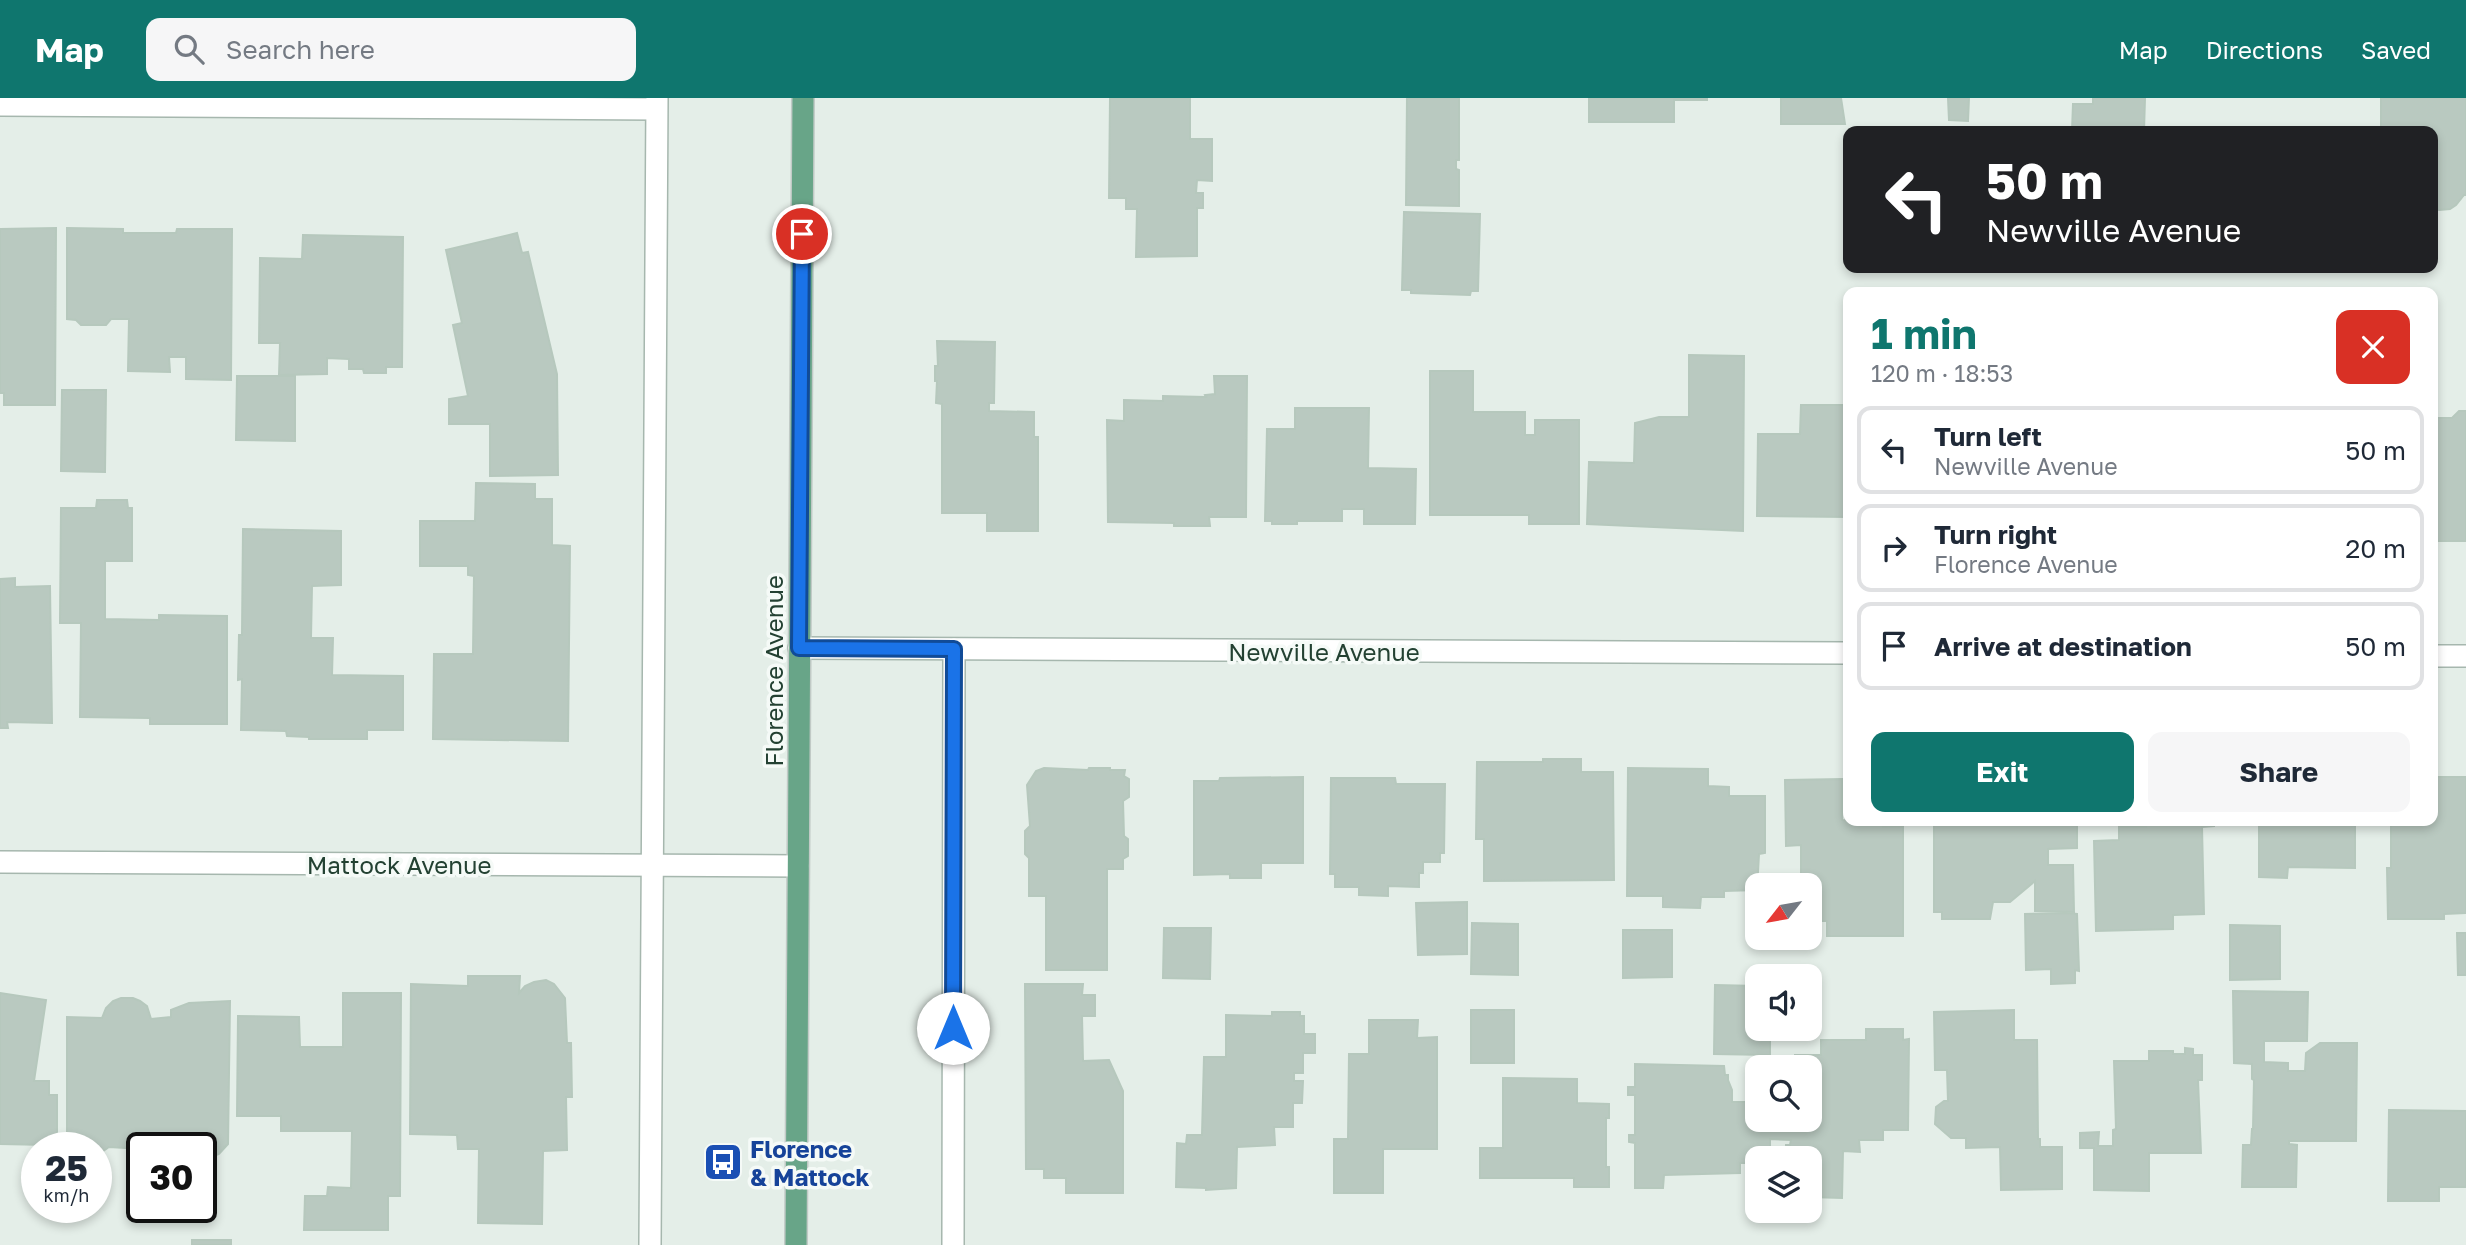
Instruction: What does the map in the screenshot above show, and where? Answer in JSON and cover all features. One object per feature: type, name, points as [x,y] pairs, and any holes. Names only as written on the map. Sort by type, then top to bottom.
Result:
[{"type":"main road","name":"Florence Avenue","points":[[796,1245],[803,98]]},
{"type":"street","points":[[0,105],[656,103],[650,1245]]},
{"type":"street","name":"Newville Avenue","points":[[799,648],[1843,653]]},
{"type":"street","points":[[953,1245],[954,649]]},
{"type":"street","points":[[2438,656],[2466,656]]},
{"type":"street","name":"Mattock Avenue","points":[[0,862],[798,866]]},
{"type":"building","points":[[1110,98],[1190,98],[1190,139],[1212,139],[1212,181],[1197,180],[1196,193],[1203,193],[1203,208],[1197,208],[1197,256],[1136,257],[1137,209],[1126,209],[1126,198],[1109,198]]},
{"type":"building","points":[[1407,98],[1459,98],[1459,160],[1456,160],[1456,169],[1459,170],[1459,206],[1406,205]]},
{"type":"building","points":[[1589,98],[1707,100],[1674,100],[1674,122],[1589,122]]},
{"type":"building","points":[[1781,98],[1841,98],[1845,124],[1781,124]]},
{"type":"building","points":[[1948,98],[1969,98],[1968,121],[1949,120]]},
{"type":"building","points":[[2093,98],[2145,98],[2144,126],[2072,126],[2073,104],[2093,104]]},
{"type":"building","points":[[2381,98],[2466,98],[2466,195],[2450,209],[2438,210],[2438,126],[2381,126]]},
{"type":"building","points":[[1404,212],[1480,214],[1478,291],[1471,291],[1470,295],[1411,293],[1411,290],[1402,290]]},
{"type":"building","points":[[56,228],[55,405],[4,405],[4,393],[0,393],[0,229]]},
{"type":"building","points":[[67,228],[123,229],[123,233],[232,229],[231,380],[186,379],[186,357],[169,357],[170,372],[128,371],[129,319],[111,319],[106,325],[81,325],[76,320],[67,319]]},
{"type":"building","points":[[517,233],[522,253],[528,252],[557,374],[558,475],[490,476],[490,424],[449,424],[449,399],[468,396],[453,325],[462,323],[446,250]]},
{"type":"building","points":[[303,235],[403,237],[402,367],[386,367],[386,373],[364,373],[363,369],[349,369],[349,359],[327,358],[327,374],[279,375],[280,343],[259,343],[260,258],[302,259]]},
{"type":"building","points":[[937,341],[995,342],[994,403],[989,403],[989,411],[1034,412],[1034,437],[1038,437],[1038,531],[987,531],[987,513],[942,513],[942,404],[936,403]]},
{"type":"building","points":[[1689,355],[1744,356],[1743,531],[1587,524],[1589,462],[1634,463],[1635,423],[1659,417],[1689,417]]},
{"type":"building","points":[[1430,371],[1473,371],[1473,412],[1525,412],[1525,435],[1535,435],[1535,420],[1579,420],[1579,524],[1529,524],[1529,515],[1430,515]]},
{"type":"building","points":[[237,376],[295,376],[295,441],[236,440]]},
{"type":"building","points":[[1214,376],[1247,376],[1246,517],[1209,517],[1210,526],[1108,522],[1107,420],[1124,421],[1124,400],[1163,401],[1163,396],[1206,397],[1205,395],[1215,394]]},
{"type":"building","points":[[62,390],[106,390],[105,472],[61,471]]},
{"type":"building","points":[[1801,405],[1843,405],[1843,517],[1757,516],[1758,434],[1800,434]]},
{"type":"building","points":[[1295,408],[1369,408],[1368,468],[1416,469],[1415,524],[1364,524],[1364,509],[1342,509],[1342,521],[1272,524],[1272,521],[1265,521],[1267,429],[1295,429]]},
{"type":"building","points":[[2459,411],[2466,411],[2466,541],[2438,541],[2438,418],[2452,418]]},
{"type":"building","points":[[476,483],[535,484],[535,499],[552,499],[552,545],[570,546],[568,741],[433,739],[434,654],[473,654],[474,576],[468,575],[468,566],[420,566],[420,521],[475,521]]},
{"type":"building","points":[[97,500],[127,500],[128,508],[132,508],[132,561],[105,561],[105,619],[159,620],[159,615],[227,616],[227,724],[150,724],[150,718],[80,717],[81,623],[60,623],[61,508],[96,508]]},
{"type":"building","points":[[243,529],[341,531],[341,585],[312,586],[311,638],[333,638],[332,675],[403,676],[403,730],[367,730],[367,739],[309,739],[287,736],[286,731],[241,730],[242,679],[238,680],[239,635],[242,635]]},
{"type":"building","points":[[15,578],[15,587],[50,586],[52,723],[7,722],[8,728],[0,728],[0,579]]},
{"type":"building","points":[[1543,759],[1581,759],[1581,772],[1613,772],[1614,880],[1484,881],[1484,839],[1476,839],[1477,762],[1543,762]]},
{"type":"building","points":[[1044,768],[1110,768],[1125,770],[1124,776],[1129,779],[1129,797],[1123,801],[1124,836],[1128,839],[1128,856],[1123,859],[1123,869],[1107,869],[1107,970],[1046,970],[1046,896],[1029,896],[1029,858],[1025,854],[1025,831],[1030,826],[1027,785],[1036,771]]},
{"type":"building","points":[[1628,768],[1708,769],[1708,786],[1729,787],[1729,796],[1765,796],[1765,853],[1759,854],[1758,873],[1745,873],[1745,890],[1724,891],[1724,897],[1701,897],[1700,908],[1663,907],[1663,896],[1627,896]]},
{"type":"building","points":[[1303,777],[1303,863],[1261,863],[1261,878],[1230,878],[1230,874],[1194,875],[1194,781]]},
{"type":"building","points":[[2438,777],[2466,777],[2466,913],[2444,914],[2444,919],[2388,919],[2387,868],[2391,868],[2391,826],[2438,826]]},
{"type":"building","points":[[1331,778],[1395,778],[1396,784],[1445,784],[1444,853],[1440,853],[1440,862],[1423,862],[1423,873],[1419,873],[1419,887],[1388,886],[1388,896],[1359,895],[1359,887],[1335,887],[1335,874],[1330,874]]},
{"type":"building","points":[[1842,779],[1843,826],[1903,826],[1903,936],[1827,936],[1827,921],[1822,921],[1822,873],[1801,873],[1801,845],[1786,846],[1785,780]]},
{"type":"building","points":[[1934,826],[2077,826],[2077,848],[2048,849],[2048,865],[2073,865],[2074,912],[2035,911],[2035,881],[2010,902],[1993,902],[1990,919],[1942,919],[1942,912],[1934,912]]},
{"type":"building","points":[[2214,826],[2202,827],[2204,914],[2173,915],[2173,929],[2096,931],[2094,841],[2119,840],[2119,827]]},
{"type":"building","points":[[2259,826],[2355,826],[2355,868],[2288,867],[2287,878],[2259,877]]},
{"type":"building","points":[[1467,902],[1467,954],[1418,955],[1416,903]]},
{"type":"building","points":[[2025,914],[2077,914],[2079,971],[2075,970],[2075,983],[2051,984],[2051,969],[2026,970]]},
{"type":"building","points":[[1472,923],[1518,924],[1518,975],[1471,974]]},
{"type":"building","points":[[2230,925],[2280,926],[2280,979],[2230,980]]},
{"type":"building","points":[[1164,928],[1211,928],[1210,979],[1163,978]]},
{"type":"building","points":[[1623,930],[1672,930],[1672,977],[1623,978]]},
{"type":"building","points":[[2457,933],[2466,933],[2466,975],[2458,975]]},
{"type":"building","points":[[468,976],[520,976],[519,993],[525,986],[546,980],[554,984],[565,998],[567,1043],[571,1043],[572,1097],[566,1097],[567,1150],[543,1151],[542,1224],[478,1223],[479,1149],[458,1149],[457,1135],[410,1134],[411,984],[468,986]]},
{"type":"building","points":[[1025,984],[1083,984],[1082,995],[1095,995],[1095,1016],[1082,1016],[1083,1061],[1109,1060],[1123,1091],[1123,1193],[1066,1193],[1066,1178],[1044,1178],[1044,1169],[1026,1169]]},
{"type":"building","points":[[1715,985],[1745,986],[1745,1041],[1770,1041],[1770,1055],[1714,1054]]},
{"type":"building","points":[[2233,991],[2308,992],[2307,1041],[2264,1041],[2264,1062],[2288,1063],[2288,1071],[2305,1071],[2306,1053],[2320,1043],[2357,1043],[2356,1141],[2289,1141],[2289,1144],[2297,1145],[2296,1187],[2242,1187],[2243,1145],[2251,1145],[2253,1129],[2254,1080],[2252,1064],[2234,1063]]},
{"type":"building","points":[[0,993],[46,1000],[34,1081],[49,1081],[49,1095],[57,1095],[57,1132],[21,1132],[21,1144],[0,1144]]},
{"type":"building","points":[[343,993],[401,993],[400,1196],[388,1196],[388,1230],[304,1230],[305,1196],[327,1196],[328,1187],[351,1188],[352,1131],[281,1131],[281,1116],[237,1116],[238,1016],[299,1017],[300,1047],[343,1047]]},
{"type":"building","points":[[133,998],[140,1001],[147,1006],[151,1019],[171,1017],[171,1010],[189,1003],[230,1001],[228,1144],[219,1154],[217,1155],[217,1132],[126,1132],[126,1148],[112,1147],[112,1132],[67,1132],[67,1017],[102,1018],[113,1001]]},
{"type":"building","points":[[1471,1010],[1514,1010],[1514,1063],[1471,1063]]},
{"type":"building","points":[[2014,1010],[2014,1040],[2037,1040],[2038,1139],[2040,1147],[2062,1147],[2062,1189],[2001,1190],[2000,1147],[1966,1148],[1966,1138],[1951,1138],[1935,1124],[1936,1107],[1948,1101],[1947,1070],[1935,1070],[1934,1012]]},
{"type":"building","points":[[1272,1012],[1300,1012],[1300,1016],[1304,1016],[1304,1034],[1315,1034],[1315,1053],[1303,1053],[1303,1073],[1294,1073],[1294,1081],[1303,1081],[1302,1103],[1293,1103],[1293,1127],[1274,1127],[1275,1145],[1237,1147],[1236,1188],[1206,1190],[1176,1187],[1177,1143],[1186,1144],[1187,1135],[1202,1135],[1204,1057],[1226,1057],[1226,1015],[1272,1016]]},
{"type":"building","points":[[1369,1020],[1418,1020],[1417,1038],[1437,1037],[1437,1149],[1383,1149],[1383,1193],[1334,1193],[1334,1139],[1348,1139],[1349,1054],[1369,1054]]},
{"type":"building","points":[[1866,1029],[1903,1029],[1903,1040],[1909,1039],[1908,1130],[1883,1130],[1883,1140],[1859,1140],[1860,1152],[1843,1151],[1842,1198],[1822,1197],[1822,1146],[1786,1146],[1790,1145],[1791,1140],[1770,1139],[1770,1146],[1745,1146],[1745,1163],[1740,1163],[1740,1173],[1664,1175],[1663,1188],[1635,1188],[1635,1143],[1629,1142],[1629,1135],[1635,1135],[1635,1095],[1628,1095],[1628,1087],[1635,1087],[1635,1064],[1724,1066],[1732,1090],[1732,1102],[1745,1102],[1745,1132],[1822,1132],[1821,1041],[1866,1040]]},
{"type":"building","points":[[2185,1048],[2193,1049],[2193,1055],[2202,1055],[2202,1080],[2198,1080],[2201,1153],[2149,1153],[2149,1191],[2094,1190],[2094,1148],[2080,1148],[2080,1133],[2099,1132],[2098,1146],[2113,1146],[2113,1130],[2116,1129],[2114,1061],[2149,1061],[2149,1051],[2185,1054]]},
{"type":"building","points":[[1503,1078],[1577,1079],[1577,1103],[1609,1104],[1609,1118],[1606,1118],[1606,1167],[1609,1167],[1609,1187],[1574,1187],[1574,1178],[1480,1178],[1480,1148],[1503,1148]]},
{"type":"building","points":[[2389,1110],[2466,1111],[2466,1187],[2439,1187],[2439,1201],[2388,1201]]},
{"type":"building","points":[[192,1240],[231,1240],[231,1245],[192,1245]]},
{"type":"place","name":"Florence & Mattock","points":[[723,1162]]},
{"type":"route","points":[[802,234],[799,648],[954,649],[953,1028]]}]
